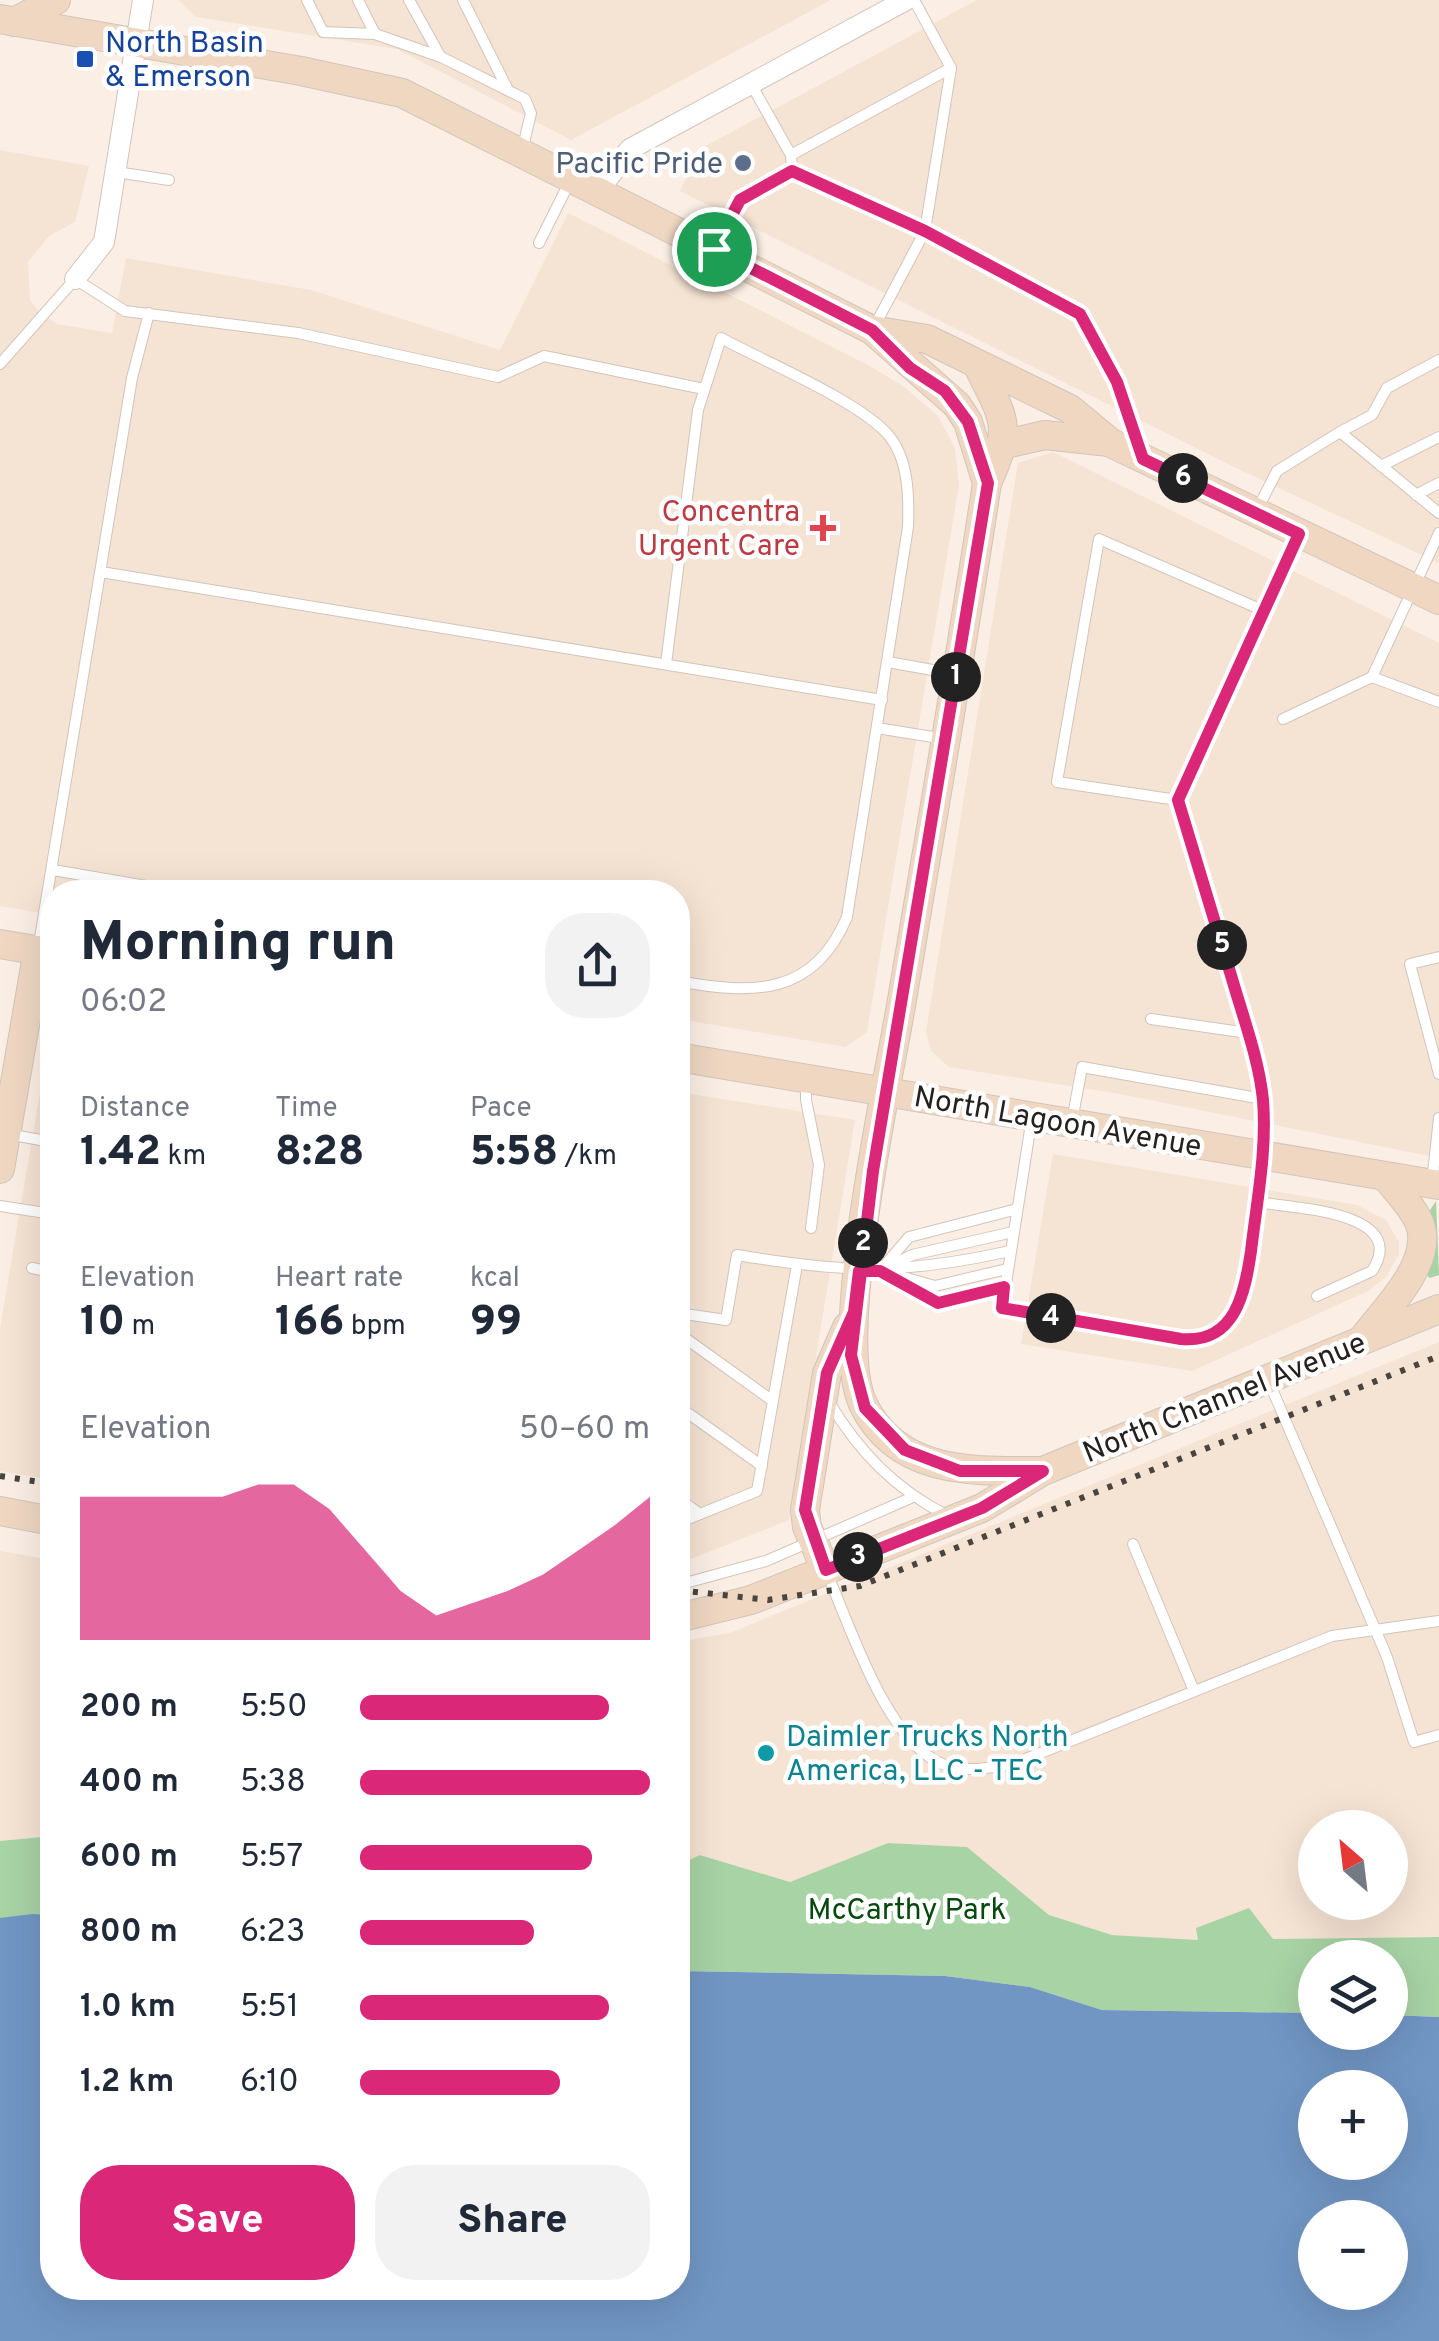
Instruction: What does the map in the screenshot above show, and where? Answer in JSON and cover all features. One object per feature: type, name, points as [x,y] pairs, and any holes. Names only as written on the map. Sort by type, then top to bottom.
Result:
[{"type":"main road","points":[[7,20],[56,0]]},
{"type":"main road","points":[[7,20],[381,86],[522,152],[872,330],[957,405],[968,422],[988,483]]},
{"type":"main road","points":[[872,330],[926,339],[1070,410],[1111,443],[1439,600]]},
{"type":"main road","points":[[826,1570],[812,1540],[805,1510],[827,1373],[870,1271],[886,1093],[988,483],[1005,444],[1004,423],[977,364]]},
{"type":"main road","points":[[1005,444],[1045,436],[1111,443]]},
{"type":"main road","points":[[0,944],[40,951]]},
{"type":"main road","points":[[0,1168],[40,975]]},
{"type":"main road","name":"North Lagoon Avenue","points":[[690,1059],[1435,1184]]},
{"type":"main road","points":[[1361,1341],[1407,1279],[1422,1250],[1420,1223],[1386,1177]]},
{"type":"main road","name":"North Channel Avenue","points":[[690,1615],[732,1606],[982,1508],[1043,1471],[1439,1310]]},
{"type":"main road","points":[[854,1312],[851,1355],[857,1390],[865,1408],[890,1439],[940,1467],[1043,1471]]},
{"type":"main road","points":[[0,1510],[40,1518]]},
{"type":"street","points":[[75,279],[104,242],[143,0]]},
{"type":"street","points":[[599,190],[630,149],[910,0]]},
{"type":"lane","points":[[307,0],[323,32],[375,34],[441,57],[525,100],[531,113],[522,152]]},
{"type":"lane","points":[[358,0],[375,34]]},
{"type":"lane","points":[[409,0],[441,57]]},
{"type":"lane","points":[[462,0],[508,91]]},
{"type":"lane","points":[[872,330],[925,231],[951,68],[910,0]]},
{"type":"lane","points":[[791,155],[951,68]]},
{"type":"lane","points":[[751,84],[791,155],[792,171]]},
{"type":"lane","points":[[792,171],[925,231],[1080,314],[1117,382],[1143,459]]},
{"type":"lane","points":[[714,249],[740,200],[792,171]]},
{"type":"lane","points":[[116,172],[169,180]]},
{"type":"lane","points":[[539,243],[572,177]]},
{"type":"lane","points":[[0,364],[75,279],[125,311],[298,334],[498,377],[544,356],[704,389]]},
{"type":"lane","points":[[52,880],[132,378],[150,313]]},
{"type":"lane","points":[[666,664],[704,389],[722,338],[858,412],[890,437],[909,495],[888,662],[847,917],[834,947],[818,964],[786,984],[750,990],[690,983]]},
{"type":"lane","points":[[1255,514],[1277,471],[1372,416],[1387,388],[1439,360]]},
{"type":"lane","points":[[1340,432],[1439,513]]},
{"type":"lane","points":[[1381,466],[1439,438]]},
{"type":"lane","points":[[1416,495],[1439,482]]},
{"type":"lane","points":[[1283,719],[1372,677],[1439,533]]},
{"type":"lane","points":[[1032,1117],[1002,1308],[1194,1340],[1218,1332],[1236,1314],[1246,1286],[1264,1156],[1263,1099],[1248,1033],[1178,800],[1299,534]]},
{"type":"lane","points":[[1178,800],[1058,782],[1100,539],[1262,610]]},
{"type":"lane","points":[[101,572],[882,700]]},
{"type":"lane","points":[[888,662],[956,674]]},
{"type":"lane","points":[[1372,677],[1439,702]]},
{"type":"lane","points":[[877,728],[945,739]]},
{"type":"lane","points":[[53,870],[111,880]]},
{"type":"lane","points":[[1439,957],[1410,964],[1439,1074]]},
{"type":"lane","points":[[1151,1020],[1248,1033]]},
{"type":"lane","points":[[1072,1124],[1082,1066],[1263,1099]]},
{"type":"lane","points":[[806,1079],[806,1100],[819,1165],[811,1228]]},
{"type":"lane","points":[[1435,1184],[1439,1118]]},
{"type":"lane","points":[[6,1134],[40,1140]]},
{"type":"lane","points":[[1258,1202],[1355,1219],[1376,1238],[1380,1249],[1372,1271],[1317,1296]]},
{"type":"lane","points":[[0,1206],[40,1212]]},
{"type":"lane","points":[[870,1271],[909,1237],[1016,1209]]},
{"type":"lane","points":[[870,1271],[912,1255],[1013,1232]]},
{"type":"lane","points":[[690,1314],[726,1320],[737,1255],[870,1271],[932,1268],[1010,1252]]},
{"type":"lane","points":[[690,1518],[758,1491],[797,1265]]},
{"type":"lane","points":[[32,1268],[40,1270]]},
{"type":"lane","points":[[870,1271],[935,1286],[1007,1269]]},
{"type":"lane","points":[[870,1271],[938,1303],[1004,1287]]},
{"type":"lane","points":[[690,1342],[773,1401]]},
{"type":"lane","points":[[1268,1380],[1375,1632],[1414,1742],[1439,1735]]},
{"type":"lane","points":[[824,1393],[861,1450],[913,1498],[953,1519]]},
{"type":"lane","points":[[690,1415],[762,1466]]},
{"type":"lane","points":[[690,1582],[743,1569],[913,1498]]},
{"type":"lane","points":[[690,1507],[700,1514]]},
{"type":"lane","points":[[1133,1544],[1194,1691]]},
{"type":"lane","points":[[826,1570],[891,1715],[912,1744],[939,1763],[970,1771],[1013,1764],[1332,1636],[1439,1620]]},
{"type":"shaded area","points":[[179,0],[831,0],[571,140],[397,49],[196,17]]},
{"type":"shaded area","points":[[977,0],[1439,0],[1439,563],[1234,467],[680,191],[700,149]]},
{"type":"shaded area","points":[[0,150],[89,166],[75,222],[49,236],[28,262],[30,300],[40,313],[57,324],[112,333],[126,258],[311,290],[500,350],[568,213],[903,386],[938,416],[955,448],[959,485],[867,1032],[846,1047],[690,1021],[690,880],[40,880],[40,913],[0,906]]},
{"type":"shaded area","points":[[1053,452],[1439,643],[1439,1158],[1120,1094],[949,1067],[931,1051],[926,1032],[1018,463]]},
{"type":"shaded area","points":[[40,1092],[40,1478],[0,1471],[0,1329]]},
{"type":"shaded area","points":[[690,1094],[855,1120],[789,1520],[690,1559]]},
{"type":"shaded area","points":[[1053,1154],[1357,1205],[1386,1220],[1399,1242],[1399,1254],[1386,1277],[1368,1291],[1192,1371],[1021,1344]]},
{"type":"shaded area","points":[[1439,1342],[1439,1937],[1198,1940],[1112,1935],[1049,1915],[967,1847],[888,1843],[790,1882],[701,1855],[690,1860],[690,1640],[730,1633]]},
{"type":"shaded area","points":[[0,1551],[40,1558],[40,1837],[0,1841]]},
{"type":"green space","points":[[1436,1201],[1439,1275],[1430,1278],[1424,1273],[1437,1242],[1430,1210]]},
{"type":"green space","points":[[40,1837],[40,1916],[0,1918],[0,1841]]},
{"type":"green space","name":"McCarthy Park","points":[[888,1843],[967,1847],[1049,1915],[1112,1935],[1198,1940],[1196,1928],[1249,1908],[1273,1939],[1439,1937],[1439,2017],[1408,2016],[1408,1940],[1298,1940],[1298,2013],[1102,2010],[1030,1987],[945,1976],[690,1971],[690,1860],[700,1855],[790,1882]]},
{"type":"water","points":[[40,1914],[40,2300],[690,2300],[690,1971],[945,1976],[1030,1987],[1102,2010],[1298,2013],[1298,2050],[1408,2050],[1408,2016],[1439,2017],[1439,2341],[0,2341],[0,1918]]},
{"type":"railway","points":[[690,1591],[768,1600],[860,1586],[1439,1356]]},
{"type":"railway","points":[[0,1476],[40,1482]]},
{"type":"place","name":"North Basin & Emerson","points":[[85,59]]},
{"type":"place","name":"Pacific Pride","points":[[743,163]]},
{"type":"place","name":"Concentra Urgent Care","points":[[823,528]]},
{"type":"place","name":"Daimler Trucks North America, LLC - TEC","points":[[766,1753]]},
{"type":"route","points":[[714,249],[740,200],[792,171],[925,231],[1080,314],[1117,382],[1143,459],[1299,534],[1178,800],[1248,1033],[1263,1099],[1264,1156],[1246,1286],[1236,1314],[1218,1332],[1194,1340],[1181,1339],[1002,1308],[1004,1287],[938,1303],[880,1271],[859,1271],[854,1312],[827,1373],[805,1510],[805,1522],[826,1570],[982,1508],[1043,1471],[960,1471],[940,1467],[905,1450],[890,1439],[865,1408],[852,1372],[851,1355],[854,1312],[873,1171],[988,483],[968,422],[945,391],[910,368],[872,330],[714,249]]}]
